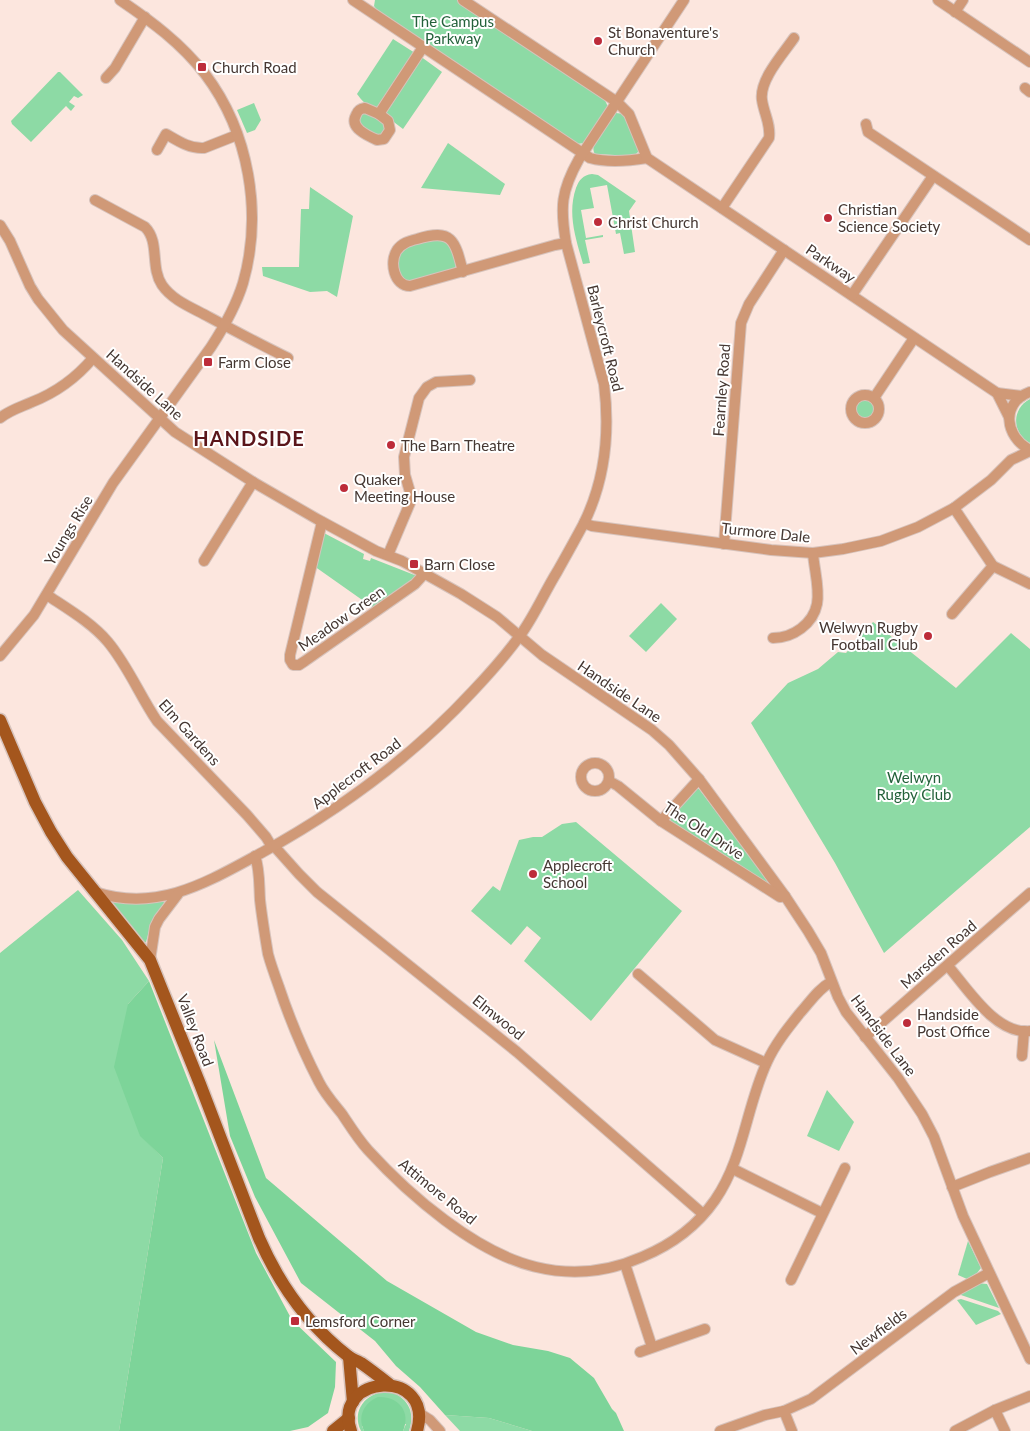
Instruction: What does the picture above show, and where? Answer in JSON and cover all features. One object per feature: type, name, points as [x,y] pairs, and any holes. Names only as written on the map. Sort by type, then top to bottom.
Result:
[{"type":"main road","name":"Valley Road","points":[[0,720],[35,802],[51,832],[67,857],[150,960],[204,1093],[255,1230],[270,1263],[291,1298],[349,1357],[366,1366],[389,1384],[408,1394],[415,1402],[419,1413]]},
{"type":"main road","points":[[349,1357],[353,1402],[349,1418],[351,1431]]},
{"type":"main road","points":[[353,1402],[368,1388],[389,1384]]},
{"type":"main road","points":[[417,1431],[419,1413]]},
{"type":"main road","points":[[333,1431],[349,1418]]},
{"type":"street","name":"Youngs Rise","points":[[0,656],[34,615],[113,483],[225,325],[242,283],[251,234],[251,197],[247,168],[237,134],[222,100],[206,75],[175,41],[120,0]]},
{"type":"street","points":[[352,0],[367,4],[423,47],[590,158],[599,160],[647,158],[629,114],[617,102],[463,0]]},
{"type":"street","points":[[478,9],[484,0]]},
{"type":"street","points":[[583,153],[684,0]]},
{"type":"street","points":[[938,0],[1030,62]]},
{"type":"street","points":[[955,12],[963,0]]},
{"type":"street","points":[[106,78],[115,68],[145,17]]},
{"type":"street","points":[[722,208],[769,138],[769,121],[762,98],[763,87],[768,76],[794,38]]},
{"type":"street","points":[[379,114],[423,47]]},
{"type":"street","points":[[866,124],[868,132],[1030,240]]},
{"type":"street","points":[[157,150],[166,134],[188,146],[199,149],[237,134]]},
{"type":"street","name":"Barleycroft Road","points":[[520,636],[584,523],[594,497],[604,458],[607,435],[607,407],[598,358],[562,223],[564,196],[569,177],[583,153]]},
{"type":"street","name":"Parkway","points":[[647,158],[997,393],[1009,417],[1010,429],[1014,436]]},
{"type":"street","points":[[852,296],[933,176]]},
{"type":"street","points":[[95,200],[149,231],[154,246],[154,261],[157,275],[162,284],[177,300],[288,358]]},
{"type":"street","name":"Handside Lane","points":[[0,225],[10,241],[30,286],[63,330],[160,419],[190,443],[322,522],[425,573],[497,617],[542,655],[652,730],[669,745],[699,779],[786,896],[816,946],[846,1012],[898,1078],[922,1114],[934,1138],[963,1216],[1030,1360]]},
{"type":"street","points":[[463,272],[457,249],[443,235],[431,235],[404,242],[393,257],[393,265],[398,281],[404,286],[410,286],[463,272],[566,243]]},
{"type":"street","name":"Fearnley Road","points":[[724,544],[741,323],[749,304],[784,250]]},
{"type":"street","points":[[874,398],[914,338]]},
{"type":"street","points":[[0,418],[48,394],[93,358]]},
{"type":"street","points":[[388,556],[410,503],[404,457],[419,398],[427,388],[436,382],[470,380]]},
{"type":"street","name":"Parkway","points":[[997,393],[1026,394]]},
{"type":"street","points":[[1009,417],[1014,404],[1026,394]]},
{"type":"street","points":[[1014,436],[1018,442],[1030,450]]},
{"type":"street","points":[[1010,460],[1014,448],[1014,436]]},
{"type":"street","name":"Turmore Dale","points":[[584,523],[592,526],[771,550],[813,552],[844,549],[881,541],[918,527],[954,508],[991,480],[1010,460],[1030,450]]},
{"type":"street","points":[[204,561],[253,482]]},
{"type":"street","points":[[954,508],[993,566],[1030,584]]},
{"type":"street","name":"Meadow Green","points":[[322,522],[290,655],[293,665],[299,665],[305,661],[415,584],[425,573]]},
{"type":"street","points":[[773,638],[787,636],[800,630],[814,612],[817,595],[813,552]]},
{"type":"street","points":[[952,614],[993,566]]},
{"type":"street","name":"Elm Gardens","points":[[47,595],[87,623],[108,641],[119,656],[157,722],[247,815],[273,846]]},
{"type":"street","name":"Applecroft Road","points":[[178,894],[218,876],[273,846],[338,807],[398,763],[459,706],[520,636]]},
{"type":"street","points":[[661,821],[699,779]]},
{"type":"street","name":"The Old Drive","points":[[609,781],[618,786],[661,821],[780,897],[786,896]]},
{"type":"street","name":"Elmwood","points":[[273,846],[317,892],[518,1052],[703,1214]]},
{"type":"street","name":"Attimore Road","points":[[255,856],[258,865],[260,903],[269,956],[292,1026],[320,1085],[367,1149],[438,1215],[505,1256],[534,1267],[561,1271],[595,1271],[625,1264],[657,1251],[687,1231],[714,1201],[733,1169],[766,1063],[785,1032],[813,998],[825,985],[831,982]]},
{"type":"street","points":[[96,892],[125,899],[144,899],[178,894]]},
{"type":"street","name":"Marsden Road","points":[[864,1037],[1030,893]]},
{"type":"street","points":[[150,960],[155,927],[178,894]]},
{"type":"street","points":[[948,966],[998,1022],[1010,1028],[1027,1031],[1022,1056]]},
{"type":"street","points":[[638,974],[715,1040],[766,1063]]},
{"type":"street","points":[[952,1187],[1030,1158]]},
{"type":"street","points":[[791,1280],[844,1168]]},
{"type":"street","points":[[733,1169],[822,1212]]},
{"type":"street","points":[[625,1264],[652,1347]]},
{"type":"street","name":"Newfields","points":[[720,1431],[765,1415],[784,1411],[811,1399],[954,1292],[989,1273]]},
{"type":"street","points":[[640,1352],[705,1329]]},
{"type":"street","points":[[955,1431],[995,1410],[1030,1396]]},
{"type":"street","points":[[995,1410],[1005,1431]]},
{"type":"street","points":[[784,1411],[792,1431]]},
{"type":"street","points":[[419,1413],[430,1420],[440,1431]]},
{"type":"green space","name":"The Campus Parkway","points":[[375,0],[457,0],[604,98],[608,107],[585,143],[576,144],[377,10],[374,6]]},
{"type":"green space","points":[[393,39],[415,53],[379,107],[369,106],[357,94]]},
{"type":"green space","points":[[420,56],[442,72],[403,129],[386,116],[385,109]]},
{"type":"green space","points":[[58,72],[83,95],[78,98],[74,96],[69,102],[75,106],[71,111],[66,106],[31,142],[11,121]]},
{"type":"green space","points":[[254,103],[261,120],[255,130],[247,133],[237,110]]},
{"type":"green space","points":[[369,111],[387,127],[381,137],[359,126],[358,114]]},
{"type":"green space","points":[[616,113],[624,114],[639,148],[634,156],[595,154],[594,145],[596,140]]},
{"type":"green space","points":[[448,143],[505,184],[500,195],[421,188]]},
{"type":"green space","points":[[592,174],[598,175],[636,201],[629,211],[635,252],[624,254],[620,233],[616,234],[607,185],[590,188],[594,208],[581,210],[586,238],[603,235],[603,237],[585,240],[590,263],[583,264],[572,217],[572,207],[578,183],[582,178]]},
{"type":"green space","points":[[310,187],[353,216],[337,297],[327,291],[310,292],[263,276],[262,267],[299,267],[301,209],[309,209]]},
{"type":"green space","points":[[438,236],[451,244],[456,265],[455,269],[410,283],[400,279],[397,257],[401,249]]},
{"type":"green space","points":[[865,397],[870,398],[876,404],[876,414],[870,420],[865,421],[860,420],[854,414],[853,409],[854,404],[860,398]]},
{"type":"green space","points":[[1030,399],[1030,443],[1020,433],[1016,421],[1019,409]]},
{"type":"green space","points":[[322,532],[364,554],[363,559],[370,561],[371,558],[417,576],[375,609],[314,566]]},
{"type":"green space","points":[[661,603],[677,619],[646,652],[629,636]]},
{"type":"green space","name":"Welwyn Rugby Club","points":[[873,622],[956,688],[1011,633],[1030,649],[1030,827],[884,953],[835,863],[751,723],[788,683],[818,669],[838,652],[846,653]]},
{"type":"green space","points":[[693,789],[699,789],[774,888],[670,824],[671,815]]},
{"type":"green space","points":[[576,822],[682,911],[591,1021],[524,961],[541,938],[527,926],[511,945],[471,911],[493,886],[500,891],[519,840],[542,837],[562,824]]},
{"type":"green space","points":[[78,890],[122,940],[149,981],[128,1004],[140,1135],[163,1158],[119,1431],[0,1431],[0,953]]},
{"type":"green space","points":[[113,901],[138,904],[163,901],[165,904],[152,921],[146,942],[144,943],[112,903]]},
{"type":"green space","points":[[149,981],[256,1253],[292,1320],[336,1362],[335,1387],[328,1413],[308,1427],[290,1431],[119,1431],[163,1158],[140,1136],[114,1067],[128,1004]]},
{"type":"green space","points":[[214,1040],[266,1178],[387,1281],[476,1332],[513,1345],[548,1351],[570,1358],[594,1378],[616,1413],[624,1431],[532,1431],[489,1418],[445,1415],[420,1387],[396,1366],[375,1341],[301,1283],[255,1197],[230,1136]]},
{"type":"green space","points":[[827,1090],[854,1122],[839,1151],[807,1136]]},
{"type":"green space","points":[[968,1241],[981,1268],[967,1279],[958,1275]]},
{"type":"green space","points":[[977,1283],[987,1284],[999,1308],[958,1294]]},
{"type":"green space","points":[[961,1299],[998,1311],[1001,1314],[976,1325],[957,1300]]},
{"type":"green space","points":[[387,1391],[400,1397],[408,1405],[411,1417],[409,1431],[403,1431],[406,1424],[362,1426],[364,1431],[361,1431],[358,1416],[362,1404],[373,1395]]},
{"type":"green space","points":[[378,1397],[392,1399],[401,1406],[405,1418],[403,1431],[364,1431],[361,1420],[363,1411],[369,1403]]},
{"type":"green space","points":[[445,1415],[489,1418],[532,1431],[460,1431]]},
{"type":"place","name":"St Bonaventure's Church","points":[[598,41]]},
{"type":"place","name":"Church Road","points":[[202,67]]},
{"type":"place","name":"Christian Science Society","points":[[828,218]]},
{"type":"place","name":"Christ Church","points":[[598,222]]},
{"type":"place","name":"Farm Close","points":[[208,362]]},
{"type":"place","name":"The Barn Theatre","points":[[391,445]]},
{"type":"place","name":"Quaker Meeting House","points":[[344,488]]},
{"type":"place","name":"Barn Close","points":[[414,564]]},
{"type":"place","name":"Welwyn Rugby Football Club","points":[[928,636]]},
{"type":"place","name":"Applecroft School","points":[[533,874]]},
{"type":"place","name":"Handside Post Office","points":[[907,1023]]},
{"type":"place","name":"Lemsford Corner","points":[[295,1321]]},
{"type":"district","name":"HANDSIDE","points":[[249,438]]}]
